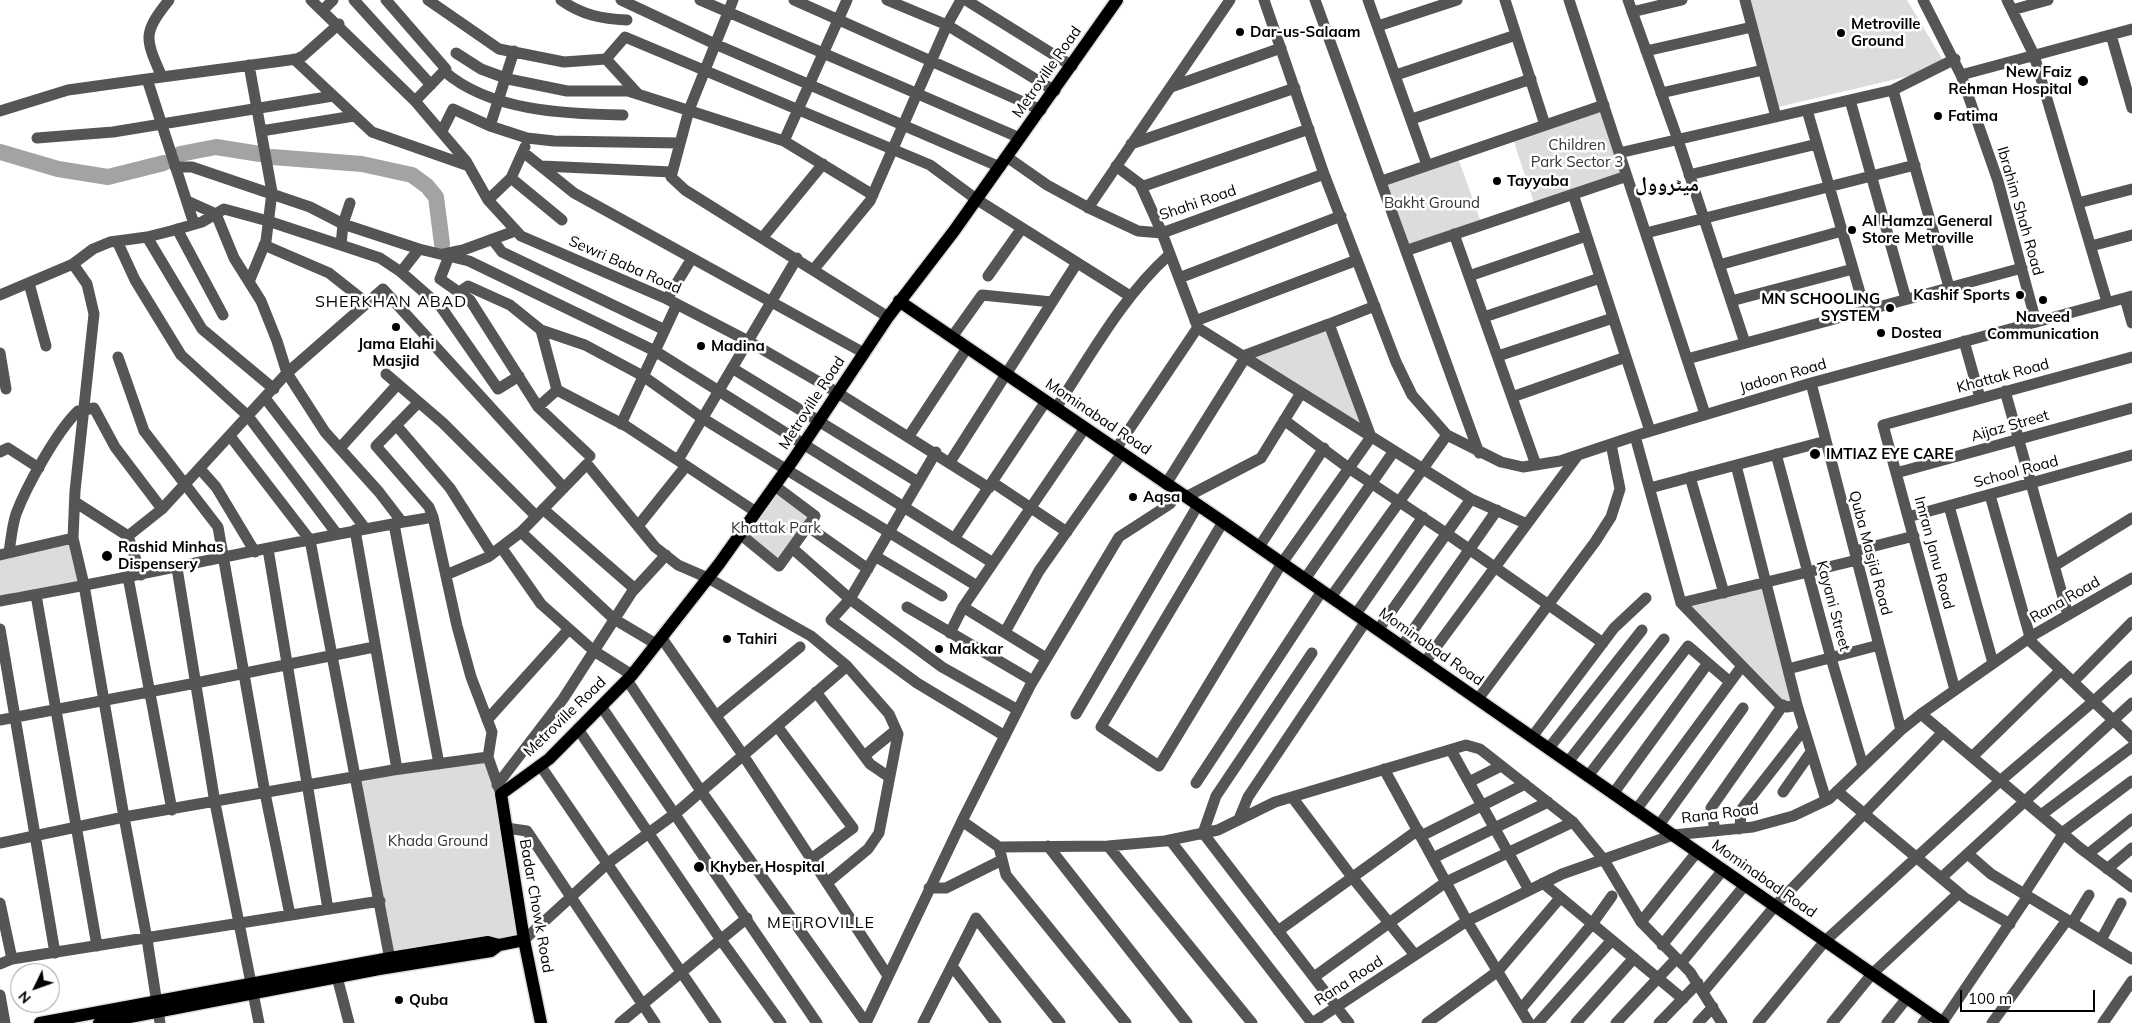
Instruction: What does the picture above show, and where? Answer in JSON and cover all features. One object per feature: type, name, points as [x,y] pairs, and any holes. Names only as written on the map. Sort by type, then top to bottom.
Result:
[{"type":"main road","name":"Metroville Road","points":[[499,789],[540,765],[602,706],[659,641],[775,486],[899,301],[976,200],[1055,91],[1112,2]]},
{"type":"main road","name":"Mominabad Road","points":[[899,301],[1306,579],[1724,870],[1907,998],[1926,1019],[1943,1023]]},
{"type":"main road","name":"Badar Chowk Road","points":[[499,789],[524,940],[541,1023]]},
{"type":"main road","points":[[99,1023],[158,1012],[252,989],[391,962],[491,951],[499,945],[524,940]]},
{"type":"main road","points":[[252,989],[337,977],[391,962]]},
{"type":"main road","points":[[40,1023],[158,1012]]},
{"type":"street","points":[[162,77],[153,56],[148,36],[149,27],[169,0]]},
{"type":"street","name":"Sewri Baba Road","points":[[311,0],[339,24],[442,131],[469,166],[488,200],[521,236],[672,301],[748,341],[838,393],[950,462],[1030,506],[1067,532]]},
{"type":"street","points":[[323,10],[333,0]]},
{"type":"street","points":[[354,0],[431,85]]},
{"type":"street","points":[[386,0],[446,69],[415,101]]},
{"type":"street","points":[[428,0],[499,48],[564,62],[606,59],[625,37],[627,20],[625,2]]},
{"type":"street","points":[[561,0],[580,12],[604,19],[627,20]]},
{"type":"street","points":[[700,0],[1020,138]]},
{"type":"street","points":[[733,0],[689,110],[671,177],[685,190],[797,258],[888,317]]},
{"type":"street","points":[[794,0],[931,63],[1041,110]]},
{"type":"street","points":[[784,141],[847,0]]},
{"type":"street","points":[[887,0],[947,25],[1055,91]]},
{"type":"street","points":[[814,269],[873,195],[919,94],[947,25],[961,0]]},
{"type":"street","points":[[966,0],[1072,66]]},
{"type":"street","points":[[1088,208],[1230,0]]},
{"type":"street","name":"Jadoon Road","points":[[1264,0],[1324,174],[1396,362],[1412,395],[1447,435],[1479,453],[1501,462],[1524,467],[1578,455],[1705,414],[1811,383],[2128,297]]},
{"type":"street","points":[[1315,0],[1408,250],[1479,453]]},
{"type":"street","points":[[1368,0],[1427,165]]},
{"type":"street","points":[[1378,26],[1457,0]]},
{"type":"street","points":[[1505,0],[1545,125]]},
{"type":"street","points":[[1569,0],[1705,414]]},
{"type":"street","points":[[1628,0],[1678,140],[1745,343]]},
{"type":"street","points":[[1632,12],[1682,0]]},
{"type":"street","points":[[1745,0],[1776,117]]},
{"type":"street","name":"Ibrahim Shah Road","points":[[1923,0],[1961,75],[1998,181],[2036,322]]},
{"type":"street","points":[[2048,0],[2009,5],[2034,55],[2108,302]]},
{"type":"street","name":"Shahi Road","points":[[625,2],[715,44],[904,126],[1003,162],[1088,208],[1138,231],[1162,233],[1324,174]]},
{"type":"street","points":[[0,110],[68,90],[294,59],[303,56],[339,24]]},
{"type":"street","points":[[1646,51],[1752,27]]},
{"type":"street","points":[[1961,75],[2132,29]]},
{"type":"street","points":[[1396,75],[1516,35]]},
{"type":"street","points":[[2111,35],[2128,78],[2132,108]]},
{"type":"street","points":[[625,37],[704,72],[930,165],[976,200],[1130,296]]},
{"type":"street","points":[[1170,87],[1281,48]]},
{"type":"street","points":[[490,126],[514,51]]},
{"type":"street","points":[[456,53],[481,69],[505,78],[567,91],[628,90],[784,141],[873,195]]},
{"type":"street","points":[[294,59],[372,132],[469,166]]},
{"type":"street","points":[[606,59],[637,93]]},
{"type":"street","points":[[1619,153],[1893,90],[1954,60]]},
{"type":"street","points":[[249,65],[272,192],[264,244],[249,282]]},
{"type":"street","points":[[1661,93],[1763,70]]},
{"type":"street","points":[[444,71],[467,88],[498,99],[562,113],[623,116]]},
{"type":"street","points":[[147,79],[194,224]]},
{"type":"street","points":[[1412,119],[1531,79]]},
{"type":"street","points":[[1131,144],[1295,88]]},
{"type":"street","points":[[1893,90],[1949,287]]},
{"type":"street","points":[[37,138],[114,132],[333,96]]},
{"type":"street","points":[[1850,100],[1906,299]]},
{"type":"street","points":[[1382,181],[1604,105]]},
{"type":"street","points":[[442,131],[453,109],[490,126],[528,138],[554,142],[680,143]]},
{"type":"street","points":[[1807,110],[1865,310]]},
{"type":"street","points":[[261,131],[354,116]]},
{"type":"street","points":[[1141,187],[1309,129]]},
{"type":"street","points":[[488,200],[511,178],[528,138]]},
{"type":"street","points":[[1689,175],[1817,144]]},
{"type":"street","points":[[523,152],[574,193],[864,353]]},
{"type":"street","points":[[763,237],[823,164]]},
{"type":"street","points":[[1646,233],[1915,165]]},
{"type":"street","points":[[542,166],[672,172]]},
{"type":"street","points":[[1116,166],[1141,187],[1162,233],[1196,324],[1244,357],[1422,469],[1471,498],[1527,524]]},
{"type":"street","points":[[175,167],[192,167],[272,192],[310,207],[344,224],[419,249],[469,261],[655,351],[993,563]]},
{"type":"street","points":[[1408,250],[1627,176]]},
{"type":"street","points":[[511,178],[562,220]]},
{"type":"street","points":[[2078,203],[2132,189]]},
{"type":"street","points":[[1572,194],[1650,431]]},
{"type":"street","points":[[187,201],[216,214],[234,258],[261,302],[277,341],[287,373],[325,432],[379,492],[398,523],[439,764]]},
{"type":"street","points":[[341,245],[350,203]]},
{"type":"street","points":[[0,295],[73,264],[93,249],[117,241],[147,237],[194,224],[224,209],[268,221],[380,258],[401,272],[441,307],[498,389],[519,376]]},
{"type":"street","points":[[1179,278],[1341,216]]},
{"type":"street","points":[[988,276],[1022,228]]},
{"type":"street","points":[[176,229],[223,315]]},
{"type":"street","points":[[444,255],[515,231]]},
{"type":"street","points":[[1719,265],[1842,231]]},
{"type":"street","points":[[1454,234],[1536,465]]},
{"type":"street","points":[[2091,246],[2132,235]]},
{"type":"street","points":[[1469,276],[1586,236]]},
{"type":"street","points":[[147,237],[202,329],[274,388]]},
{"type":"street","points":[[492,239],[502,252],[665,330]]},
{"type":"street","points":[[117,241],[136,280],[181,355],[248,416],[337,534]]},
{"type":"street","points":[[264,244],[329,273],[367,302]]},
{"type":"street","points":[[401,272],[419,249]]},
{"type":"street","points":[[954,539],[990,485],[1130,296],[1170,254]]},
{"type":"street","points":[[444,255],[440,279],[470,300],[538,407],[590,456]]},
{"type":"street","points":[[621,424],[665,330],[672,301],[692,258]]},
{"type":"street","points":[[638,526],[682,463],[702,418],[797,258]]},
{"type":"street","points":[[1004,632],[1039,571],[1067,532],[1119,451],[1196,324],[1357,260]]},
{"type":"street","points":[[950,462],[1077,263]]},
{"type":"street","points":[[73,264],[87,284],[94,314],[74,502],[73,538],[84,585],[124,817],[148,939],[158,1012]]},
{"type":"street","points":[[1687,359],[2022,268]]},
{"type":"street","points":[[1731,301],[1853,269]]},
{"type":"street","points":[[1484,317],[1600,278]]},
{"type":"street","points":[[29,283],[46,346]]},
{"type":"street","points":[[458,292],[468,286],[510,305],[541,330],[585,345],[643,376],[702,418],[787,469],[888,534],[977,586]]},
{"type":"street","points":[[128,536],[162,510],[287,373],[383,289],[564,488]]},
{"type":"street","points":[[952,337],[982,295],[1052,302]]},
{"type":"street","points":[[2128,297],[2132,324]]},
{"type":"street","points":[[1166,484],[1244,357],[1375,306]]},
{"type":"street","points":[[1498,356],[1613,318]]},
{"type":"street","points":[[1329,324],[1371,437]]},
{"type":"street","points":[[541,330],[557,390],[621,424],[756,512]]},
{"type":"street","points":[[1964,341],[1980,398]]},
{"type":"street","points":[[909,436],[967,348]]},
{"type":"street","points":[[0,353],[6,389]]},
{"type":"street","points":[[118,357],[144,431],[218,527],[265,793],[290,915]]},
{"type":"street","points":[[1512,396],[1626,357]]},
{"type":"street","name":"Khattak Road","points":[[1883,425],[2132,357]]},
{"type":"street","points":[[732,368],[918,482]]},
{"type":"street","points":[[386,374],[397,386],[457,436],[540,513],[635,589]]},
{"type":"street","name":"Quba Masjid Road","points":[[1811,383],[1901,730]]},
{"type":"street","points":[[340,448],[397,386]]},
{"type":"street","points":[[538,407],[557,390]]},
{"type":"street","points":[[2005,392],[2068,615]]},
{"type":"street","points":[[396,425],[450,488],[541,604],[594,652],[629,677],[701,791],[866,1023],[929,888],[1033,681],[1119,537],[1182,494],[1261,458],[1302,393]]},
{"type":"street","points":[[265,398],[360,529],[374,646],[397,769]]},
{"type":"street","points":[[418,403],[376,446],[429,507],[433,517],[459,635],[492,732],[488,757],[499,789]]},
{"type":"street","points":[[4,554],[16,516],[39,468],[72,416],[84,409],[94,408],[115,447],[162,510]]},
{"type":"street","name":"Aijaz Street","points":[[1896,473],[2132,408]]},
{"type":"street","points":[[1284,420],[1350,469],[1400,501],[1603,643]]},
{"type":"street","name":"Imran Janu Road","points":[[1883,425],[1955,690]]},
{"type":"street","points":[[950,633],[963,607],[1030,506],[1085,428]]},
{"type":"street","points":[[1196,783],[1327,594],[1400,501],[1447,435]]},
{"type":"street","points":[[230,436],[310,540],[391,962]]},
{"type":"street","points":[[1635,436],[1682,603],[1742,666],[1783,705],[1797,705]]},
{"type":"street","points":[[1223,522],[1101,727],[1159,766],[1282,563],[1371,437]]},
{"type":"street","points":[[1650,488],[1826,441]]},
{"type":"street","points":[[1478,699],[1611,517],[1620,489],[1611,444]]},
{"type":"street","points":[[0,452],[8,448],[39,468]]},
{"type":"street","points":[[1259,547],[1324,448]]},
{"type":"street","points":[[1306,579],[1394,451]]},
{"type":"street","points":[[936,452],[850,599],[832,620],[917,683],[1005,736]]},
{"type":"street","name":"Kayani Street","points":[[1776,454],[1831,658],[1863,766]]},
{"type":"street","points":[[1425,662],[1578,455]]},
{"type":"street","name":"School Road","points":[[1908,517],[2132,455]]},
{"type":"street","points":[[446,575],[497,550],[521,532],[586,464],[655,547],[678,565],[708,578],[811,636],[847,666],[889,714],[898,734],[879,833],[868,849],[827,883]]},
{"type":"street","points":[[1736,465],[1797,705],[1826,800]]},
{"type":"street","points":[[200,469],[216,487],[256,552]]},
{"type":"street","points":[[1690,477],[1724,593]]},
{"type":"street","points":[[740,534],[779,566],[815,516],[775,486]]},
{"type":"street","points":[[1990,495],[2029,638],[2132,738]]},
{"type":"street","points":[[1378,630],[1471,498]]},
{"type":"street","points":[[74,502],[128,536],[141,575]]},
{"type":"street","points":[[1076,714],[1198,505]]},
{"type":"street","points":[[1949,506],[1993,663]]},
{"type":"street","points":[[1402,646],[1497,510]]},
{"type":"street","points":[[0,601],[128,578],[360,529],[433,517]]},
{"type":"street","points":[[1239,820],[1248,797],[1423,517]]},
{"type":"street","points":[[2054,566],[2132,518]]},
{"type":"street","points":[[807,526],[868,569]]},
{"type":"street","points":[[521,532],[614,619],[659,641],[743,755],[888,976]]},
{"type":"street","points":[[1682,603],[1809,572],[1914,536]]},
{"type":"street","points":[[4,554],[73,538]]},
{"type":"street","points":[[792,548],[850,599],[942,667],[1018,710]]},
{"type":"street","points":[[268,549],[328,909]]},
{"type":"street","points":[[499,789],[563,699],[635,589],[666,555]]},
{"type":"street","points":[[875,556],[942,596]]},
{"type":"street","points":[[177,568],[215,802],[259,1023]]},
{"type":"street","points":[[128,578],[172,810]]},
{"type":"street","name":"Rana Road","points":[[1312,1023],[1467,920],[1562,874],[1673,836],[1754,827],[1793,816],[1826,800],[1901,730],[1921,714],[2029,638],[2132,578]]},
{"type":"street","points":[[36,595],[97,946]]},
{"type":"street","points":[[1532,737],[1614,628],[1646,598]]},
{"type":"street","points":[[907,607],[1033,681]]},
{"type":"street","points":[[963,607],[1046,658]]},
{"type":"street","points":[[2073,682],[2132,622]]},
{"type":"street","points":[[0,629],[55,953]]},
{"type":"street","points":[[487,720],[569,629]]},
{"type":"street","points":[[1549,748],[1642,630]]},
{"type":"street","points":[[1568,762],[1664,639]]},
{"type":"street","points":[[1788,669],[1879,645]]},
{"type":"street","points":[[0,720],[196,683],[374,646]]},
{"type":"street","points":[[1588,776],[1688,646],[1730,682]]},
{"type":"street","points":[[716,716],[800,647]]},
{"type":"street","points":[[1203,833],[1216,796],[1312,653]]},
{"type":"street","points":[[1613,794],[1708,663]]},
{"type":"street","points":[[524,940],[608,863],[676,813],[847,666]]},
{"type":"street","points":[[1636,810],[1742,666]]},
{"type":"street","points":[[1758,1023],[1825,941],[2000,780],[2094,702],[2132,666]]},
{"type":"street","points":[[1972,757],[2061,670]]},
{"type":"street","points":[[816,692],[870,764],[889,777]]},
{"type":"street","points":[[1941,878],[2132,703]]},
{"type":"street","points":[[1715,831],[1711,808],[1783,705]]},
{"type":"street","points":[[602,706],[817,1023]]},
{"type":"street","points":[[1659,825],[1743,708]]},
{"type":"street","points":[[1921,714],[2062,833],[2131,886]]},
{"type":"street","points":[[777,726],[853,828],[811,859]]},
{"type":"street","points":[[578,729],[721,940],[781,1023]]},
{"type":"street","points":[[1740,828],[1741,810],[1804,729]]},
{"type":"street","points":[[864,756],[896,730]]},
{"type":"street","points":[[1660,1023],[1683,999],[1701,987],[1775,906],[1943,732]]},
{"type":"street","points":[[962,821],[999,847],[1108,846],[1170,840],[1218,830],[1275,802],[1466,745],[1480,749],[1573,822],[1604,860],[1641,922],[1701,987],[1722,1023]]},
{"type":"street","points":[[2041,815],[2132,747]]},
{"type":"street","points":[[1451,750],[1530,890]]},
{"type":"street","points":[[1783,792],[1811,752]]},
{"type":"street","points":[[0,843],[124,817],[397,769],[488,757]]},
{"type":"street","points":[[540,765],[716,1023]]},
{"type":"street","points":[[1469,782],[1501,766]]},
{"type":"street","points":[[1384,770],[1467,920],[1530,1023],[1612,940]]},
{"type":"street","points":[[1943,1023],[2010,924],[2062,833],[2132,782]]},
{"type":"street","points":[[1278,931],[1352,877],[1419,833],[1481,806],[1525,784]]},
{"type":"street","points":[[1837,791],[1959,893],[2010,924]]},
{"type":"street","points":[[1292,797],[1352,877],[1415,955]]},
{"type":"street","points":[[1433,858],[1548,802]]},
{"type":"street","points":[[2088,854],[2132,819]]},
{"type":"street","points":[[1314,977],[1446,882],[1573,822]]},
{"type":"street","points":[[506,828],[527,831],[655,1023]]},
{"type":"street","points":[[1203,833],[1350,1023]]},
{"type":"street","points":[[1170,840],[1312,1023]]},
{"type":"street","points":[[1048,846],[1187,1023]]},
{"type":"street","points":[[1108,846],[1252,1023]]},
{"type":"street","points":[[999,847],[1006,875],[1126,1023]]},
{"type":"street","points":[[2107,869],[2132,848]]},
{"type":"street","points":[[1641,922],[1697,852]]},
{"type":"street","points":[[1968,854],[1991,874],[2132,959]]},
{"type":"street","points":[[929,888],[946,888],[1002,860]]},
{"type":"street","points":[[1662,945],[1724,870]]},
{"type":"street","points":[[1543,884],[1683,999]]},
{"type":"street","points":[[1616,1023],[1658,978],[1679,961],[1745,885]]},
{"type":"street","points":[[1832,1023],[1872,974],[1959,893]]},
{"type":"street","points":[[1992,1023],[2089,895]]},
{"type":"street","points":[[1521,1009],[1592,924],[1612,896]]},
{"type":"street","points":[[1426,1023],[1498,971],[1560,898]]},
{"type":"street","points":[[0,964],[12,959],[380,901]]},
{"type":"street","points":[[0,903],[12,959]]},
{"type":"street","points":[[2101,940],[2121,903]]},
{"type":"street","points":[[620,1023],[747,918]]},
{"type":"street","points":[[928,1020],[976,918],[1060,1023]]},
{"type":"street","points":[[1576,1023],[1634,958]]},
{"type":"street","points":[[952,966],[996,1023]]},
{"type":"street","points":[[337,977],[349,1023]]},
{"type":"street","points":[[2103,1023],[2132,981]]},
{"type":"street","points":[[0,994],[5,1023]]},
{"type":"street","points":[[1887,1023],[1907,998]]},
{"type":"street","points":[[1698,1023],[1713,1007]]},
{"type":"green space","name":"Metroville Ground","points":[[1747,0],[1907,0],[1947,67],[1774,108]]},
{"type":"green space","name":"Children Park Sector 3","points":[[1604,105],[1627,176],[1535,206],[1512,136]]},
{"type":"green space","name":"Bakht Ground","points":[[1457,155],[1482,225],[1407,250],[1382,181]]},
{"type":"green space","points":[[1329,324],[1371,437],[1245,358]]},
{"type":"green space","name":"Khattak Park","points":[[775,486],[815,516],[779,566],[740,534]]},
{"type":"green space","points":[[74,540],[85,584],[0,600],[0,555]]},
{"type":"green space","points":[[1765,583],[1797,705],[1787,707],[1682,603]]},
{"type":"green space","name":"Khada Ground","points":[[487,759],[497,783],[521,938],[392,967],[356,778]]},
{"type":"waterway","points":[[180,154],[216,147],[260,154]]},
{"type":"waterway","points":[[0,152],[58,169],[108,177],[164,163]]},
{"type":"waterway","points":[[272,157],[362,164],[412,175],[427,186],[436,197],[442,244]]},
{"type":"place","name":"Dar-us-Salaam","points":[[1240,32]]},
{"type":"place","name":"Metroville Ground","points":[[1841,33]]},
{"type":"place","name":"New Faiz Rehman Hospital","points":[[2083,81]]},
{"type":"place","name":"Fatima","points":[[1938,116]]},
{"type":"place","name":"Tayyaba","points":[[1497,181]]},
{"type":"place","name":"Al Hamza General Store Metroville","points":[[1852,230]]},
{"type":"place","name":"Kashif Sports","points":[[2020,295]]},
{"type":"place","name":"Naveed Communication","points":[[2043,300]]},
{"type":"place","name":"MN SCHOOLING SYSTEM","points":[[1890,308]]},
{"type":"place","name":"Jama Elahi Masjid","points":[[396,327]]},
{"type":"place","name":"Dostea","points":[[1881,333]]},
{"type":"place","name":"Madina","points":[[701,346]]},
{"type":"place","name":"IMTIAZ EYE CARE","points":[[1815,454]]},
{"type":"place","name":"Aqsa","points":[[1133,497]]},
{"type":"place","name":"Rashid Minhas Dispensery","points":[[107,556]]},
{"type":"place","name":"Tahiri","points":[[727,639]]},
{"type":"place","name":"Makkar","points":[[939,649]]},
{"type":"place","name":"Khyber Hospital","points":[[699,867]]},
{"type":"place","name":"Quba","points":[[399,1000]]},
{"type":"district","name":"میٹروول","points":[[1667,185]]},
{"type":"district","name":"SHERKHAN ABAD","points":[[391,302]]},
{"type":"district","name":"METROVILLE","points":[[821,923]]}]
